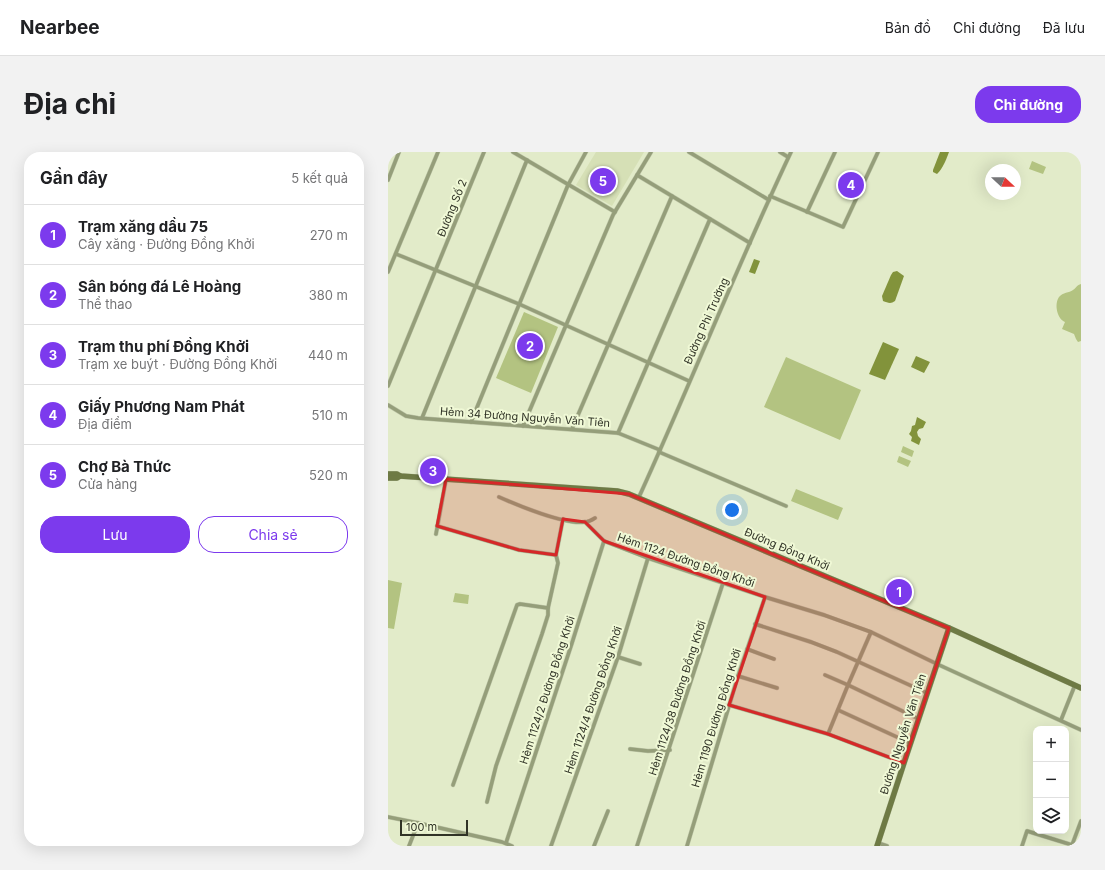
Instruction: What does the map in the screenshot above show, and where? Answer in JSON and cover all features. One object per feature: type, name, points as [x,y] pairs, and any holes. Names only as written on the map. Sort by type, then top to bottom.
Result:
[{"type":"main road","name":"Đường Đồng Khởi","points":[[388,474],[617,491],[639,497],[949,628],[1078,686]]},
{"type":"main road","name":"Đường Đồng Khởi","points":[[388,478],[397,478],[400,476]]},
{"type":"main road","name":"Đường Nguyễn Văn Tiên","points":[[877,844],[949,628]]},
{"type":"street","points":[[388,180],[399,152]]},
{"type":"street","points":[[388,272],[438,152]]},
{"type":"street","name":"Đường Số 2","points":[[388,386],[484,152]]},
{"type":"street","points":[[513,152],[615,212]]},
{"type":"street","points":[[471,422],[568,185],[586,152]]},
{"type":"street","points":[[523,426],[615,212],[651,152]]},
{"type":"street","points":[[689,152],[769,198],[843,227],[878,152]]},
{"type":"street","points":[[780,152],[788,157]]},
{"type":"street","name":"Đường Phi Trường","points":[[639,497],[769,198],[791,152]]},
{"type":"street","points":[[807,212],[835,152]]},
{"type":"street","points":[[422,418],[527,160]]},
{"type":"street","points":[[637,175],[750,243]]},
{"type":"street","points":[[572,429],[672,196]]},
{"type":"street","points":[[618,433],[710,219]]},
{"type":"street","points":[[396,254],[519,304],[689,381]]},
{"type":"street","name":"Hẻm 34 Đường Nguyễn Văn Tiên","points":[[388,405],[406,416],[422,418],[618,433],[786,506]]},
{"type":"street","points":[[436,534],[446,479]]},
{"type":"street","points":[[499,497],[563,520],[585,522],[595,518]]},
{"type":"street","points":[[487,802],[496,766],[548,615],[548,608],[558,563],[556,555],[563,520]]},
{"type":"street","name":"Hẻm 1124 Đường Đồng Khởi","points":[[585,522],[604,541],[648,558],[764,597],[824,615],[871,632],[937,664]]},
{"type":"street","points":[[437,526],[519,550],[556,555]]},
{"type":"street","name":"Hẻm 1124/2 Đường Đồng Khởi","points":[[506,843],[604,541]]},
{"type":"street","name":"Hẻm 1124/4 Đường Đồng Khởi","points":[[551,846],[618,657],[639,593],[648,558]]},
{"type":"street","name":"Hẻm 1124/38 Đường Đồng Khởi","points":[[637,846],[670,750],[723,583]]},
{"type":"street","name":"Hẻm 1190 Đường Đồng Khởi","points":[[687,846],[746,649],[764,597]]},
{"type":"street","points":[[453,785],[517,606],[520,604],[548,608]]},
{"type":"street","points":[[755,624],[811,642],[836,652],[927,693]]},
{"type":"street","points":[[828,734],[871,632]]},
{"type":"street","points":[[746,649],[774,659]]},
{"type":"street","points":[[618,657],[640,664]]},
{"type":"street","points":[[937,664],[1081,730]]},
{"type":"street","points":[[825,675],[918,719]]},
{"type":"street","points":[[738,676],[777,688]]},
{"type":"street","points":[[1061,720],[1078,686]]},
{"type":"street","points":[[730,705],[828,734],[904,763]]},
{"type":"street","points":[[838,710],[910,743]]},
{"type":"street","points":[[630,749],[648,751],[670,750]]},
{"type":"street","points":[[594,846],[608,811]]},
{"type":"street","points":[[388,817],[418,822],[506,843],[512,846]]},
{"type":"street","points":[[1022,846],[1027,831],[1073,846],[1081,821]]},
{"type":"street","points":[[409,846],[418,822]]},
{"type":"street","points":[[877,844],[887,846]]},
{"type":"highlighted area","points":[[446,479],[629,494],[949,628],[904,763],[828,734],[729,705],[765,597],[604,541],[585,522],[563,519],[556,555],[519,550],[437,526]]},
{"type":"shaded area","points":[[596,152],[644,152],[612,206],[576,185]]},
{"type":"shaded area","points":[[940,152],[949,152],[943,167],[937,174],[933,172],[933,170]]},
{"type":"shaded area","points":[[1032,161],[1046,167],[1043,174],[1029,169]]},
{"type":"shaded area","points":[[754,259],[760,261],[755,274],[749,272]]},
{"type":"shaded area","points":[[897,271],[904,276],[895,301],[889,303],[883,301],[882,296],[891,275],[893,272]]},
{"type":"shaded area","points":[[1081,284],[1081,341],[1078,342],[1074,334],[1062,329],[1065,322],[1058,315],[1057,300],[1064,293],[1071,291]]},
{"type":"shaded area","points":[[524,312],[558,327],[531,393],[496,378]]},
{"type":"shaded area","points":[[883,342],[899,349],[885,380],[869,374]]},
{"type":"shaded area","points":[[916,356],[930,362],[924,373],[911,367]]},
{"type":"shaded area","points":[[786,357],[861,390],[840,440],[764,407]]},
{"type":"shaded area","points":[[917,417],[926,422],[923,428],[919,429],[917,432],[921,439],[919,445],[911,441],[912,437],[909,434],[912,426],[915,425]]},
{"type":"shaded area","points":[[903,446],[914,451],[912,457],[901,452]]},
{"type":"shaded area","points":[[899,456],[911,461],[908,467],[897,462]]},
{"type":"shaded area","points":[[796,489],[843,508],[838,520],[791,501]]},
{"type":"shaded area","points":[[388,580],[402,583],[394,629],[388,628]]},
{"type":"shaded area","points":[[455,593],[469,595],[468,604],[453,602]]},
{"type":"place","name":"Chợ Bà Thức","points":[[603,181]]},
{"type":"place","name":"Giấy Phương Nam Phát","points":[[851,185]]},
{"type":"place","name":"Sân bóng đá Lê Hoàng","points":[[530,346]]},
{"type":"place","name":"Trạm thu phí Đồng Khởi","points":[[433,471]]},
{"type":"place","name":"Trạm xăng dầu 75","points":[[899,592]]}]
